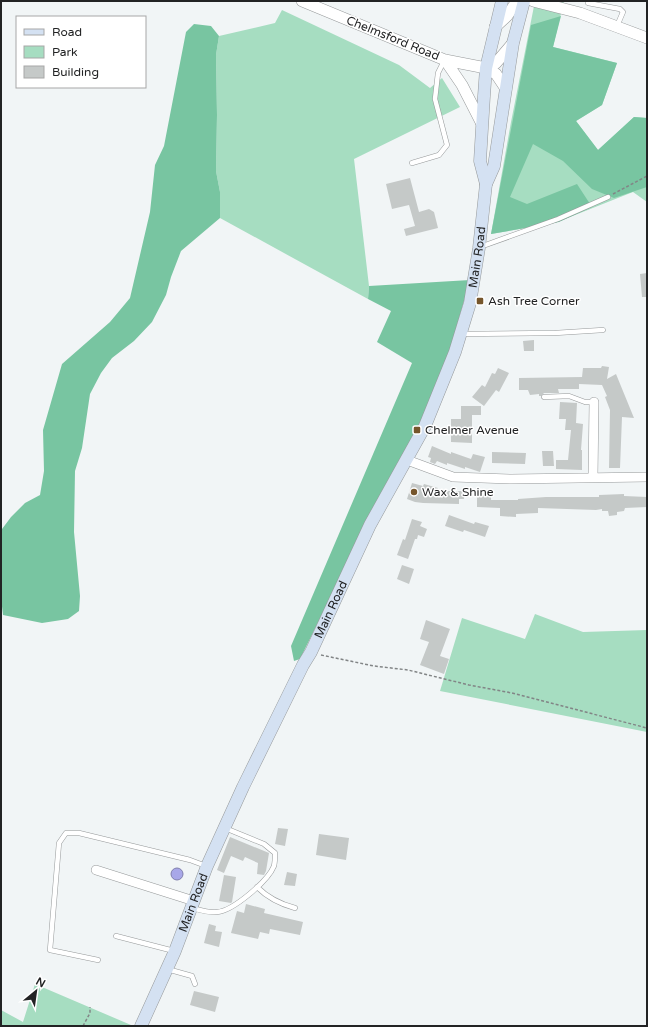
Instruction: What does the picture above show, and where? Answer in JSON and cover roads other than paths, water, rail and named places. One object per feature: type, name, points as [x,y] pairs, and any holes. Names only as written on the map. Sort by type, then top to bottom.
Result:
[{"type":"main road","name":"Main Road","points":[[486,184],[480,162],[486,68],[502,1]]},
{"type":"main road","name":"Main Road","points":[[141,1026],[175,951],[208,866],[243,787],[303,665],[311,652],[370,525],[425,426],[455,352],[470,303],[479,248],[486,184],[494,166],[513,43],[524,1]]},
{"type":"street","name":"Chelmsford Road","points":[[302,1],[445,60],[486,68]]},
{"type":"street","points":[[496,27],[507,16],[515,4],[521,1]]},
{"type":"street","points":[[534,1],[580,13],[647,38]]},
{"type":"street","points":[[486,68],[496,63],[513,43]]},
{"type":"street","points":[[445,60],[462,85],[482,124]]},
{"type":"street","points":[[486,68],[496,74],[506,89]]},
{"type":"street","points":[[593,478],[594,402]]},
{"type":"street","points":[[406,460],[453,477],[511,479],[647,477]]},
{"type":"street","points":[[96,870],[193,904]]},
{"type":"lane","points":[[588,3],[620,9],[623,12],[617,27]]},
{"type":"lane","points":[[412,163],[439,155],[447,145],[435,99],[438,73],[445,60]]},
{"type":"lane","points":[[479,248],[558,219],[608,196]]},
{"type":"lane","points":[[461,334],[555,333],[603,330]]},
{"type":"lane","points":[[544,397],[569,396],[585,402],[594,402]]},
{"type":"lane","points":[[193,904],[211,913],[224,910],[240,901],[266,878],[274,865],[276,853],[264,844],[225,828]]},
{"type":"lane","points":[[98,960],[50,950],[59,843],[66,833],[79,833],[182,858],[208,866]]},
{"type":"lane","points":[[257,886],[264,894],[272,899],[281,904],[295,908]]},
{"type":"lane","points":[[116,936],[175,951]]},
{"type":"lane","points":[[167,969],[192,976],[195,984]]},
{"type":"water","points":[[175,868],[179,868],[183,874],[179,880],[175,880],[171,876],[171,872]]},
{"type":"place","name":"Ash Tree Corner","points":[[480,301]]},
{"type":"place","name":"Chelmer Avenue","points":[[417,430]]},
{"type":"place","name":"Wax & Shine","points":[[414,492]]}]
